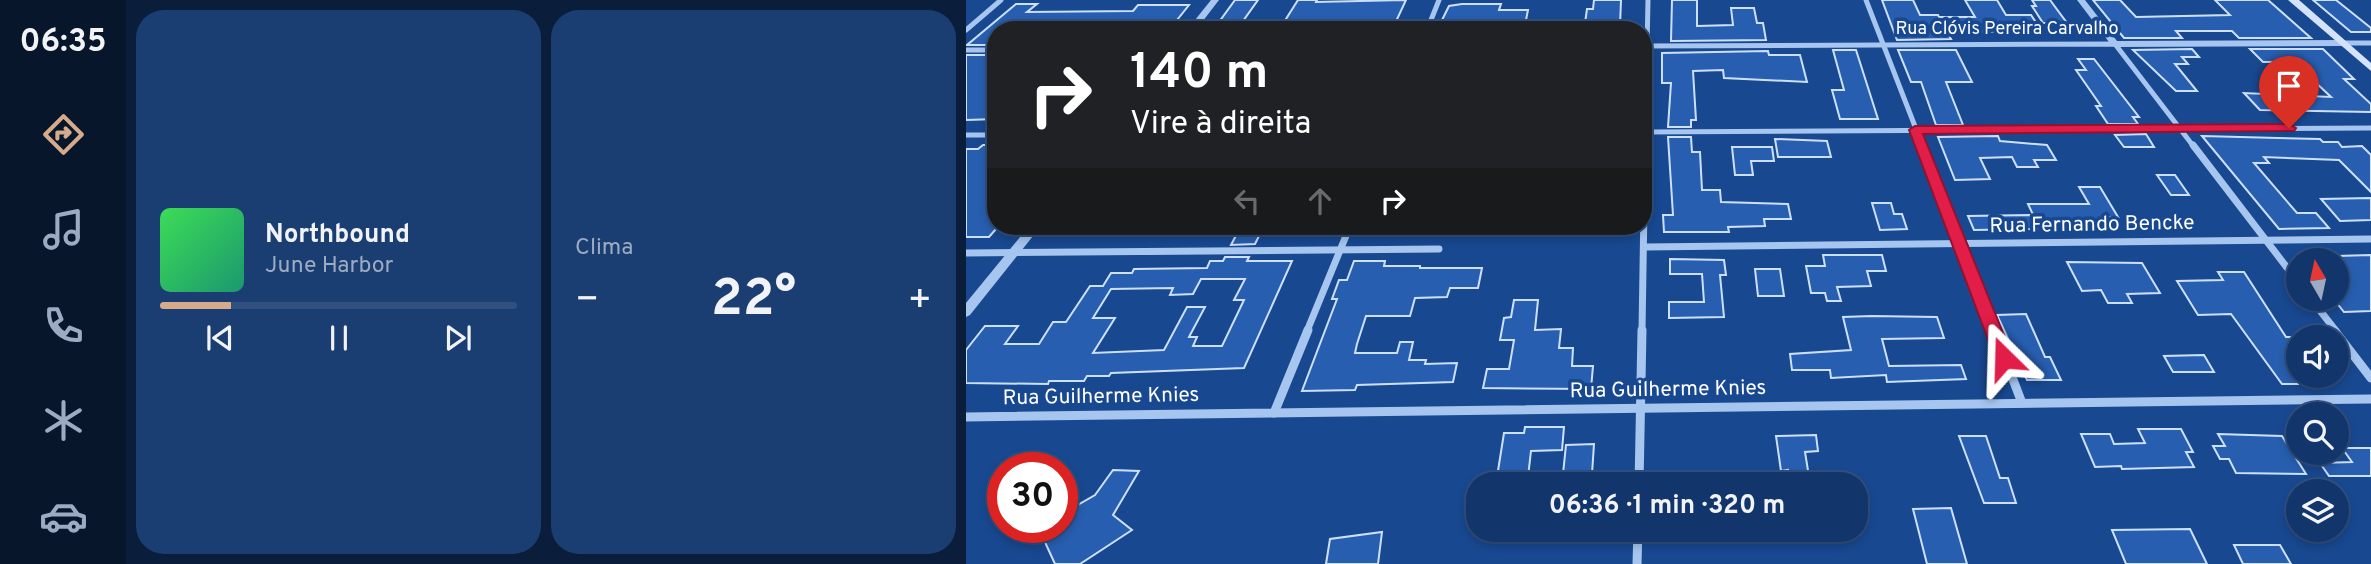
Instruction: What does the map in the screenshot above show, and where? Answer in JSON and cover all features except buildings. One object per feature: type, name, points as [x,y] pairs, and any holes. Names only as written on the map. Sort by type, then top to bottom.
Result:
[{"type":"main road","points":[[2293,0],[2371,68]]},
{"type":"street","points":[[966,30],[1001,0]]},
{"type":"street","points":[[1198,21],[1215,0]]},
{"type":"street","points":[[1431,21],[1439,0]]},
{"type":"street","points":[[1647,21],[1648,0]]},
{"type":"street","points":[[1866,0],[2022,403]]},
{"type":"street","points":[[2081,0],[2286,266]]},
{"type":"street","name":"Rua Clóvis Pereira Carvalho","points":[[1652,46],[2371,43]]},
{"type":"street","points":[[966,50],[987,50]]},
{"type":"street","points":[[1652,132],[2371,128]]},
{"type":"street","points":[[966,135],[987,135]]},
{"type":"street","points":[[966,312],[1028,235]]},
{"type":"street","points":[[1274,413],[1347,235]]},
{"type":"street","points":[[1639,472],[1645,235]]},
{"type":"street","name":"Rua Fernando Bencke","points":[[1645,247],[2371,239]]},
{"type":"street","points":[[966,253],[1439,249]]},
{"type":"street","points":[[2321,312],[2371,378]]},
{"type":"street","name":"Rua Guilherme Knies","points":[[966,417],[2371,399]]},
{"type":"street","points":[[1637,564],[1638,542]]},
{"type":"route","points":[[2004,358],[1915,130],[2289,128]]}]
